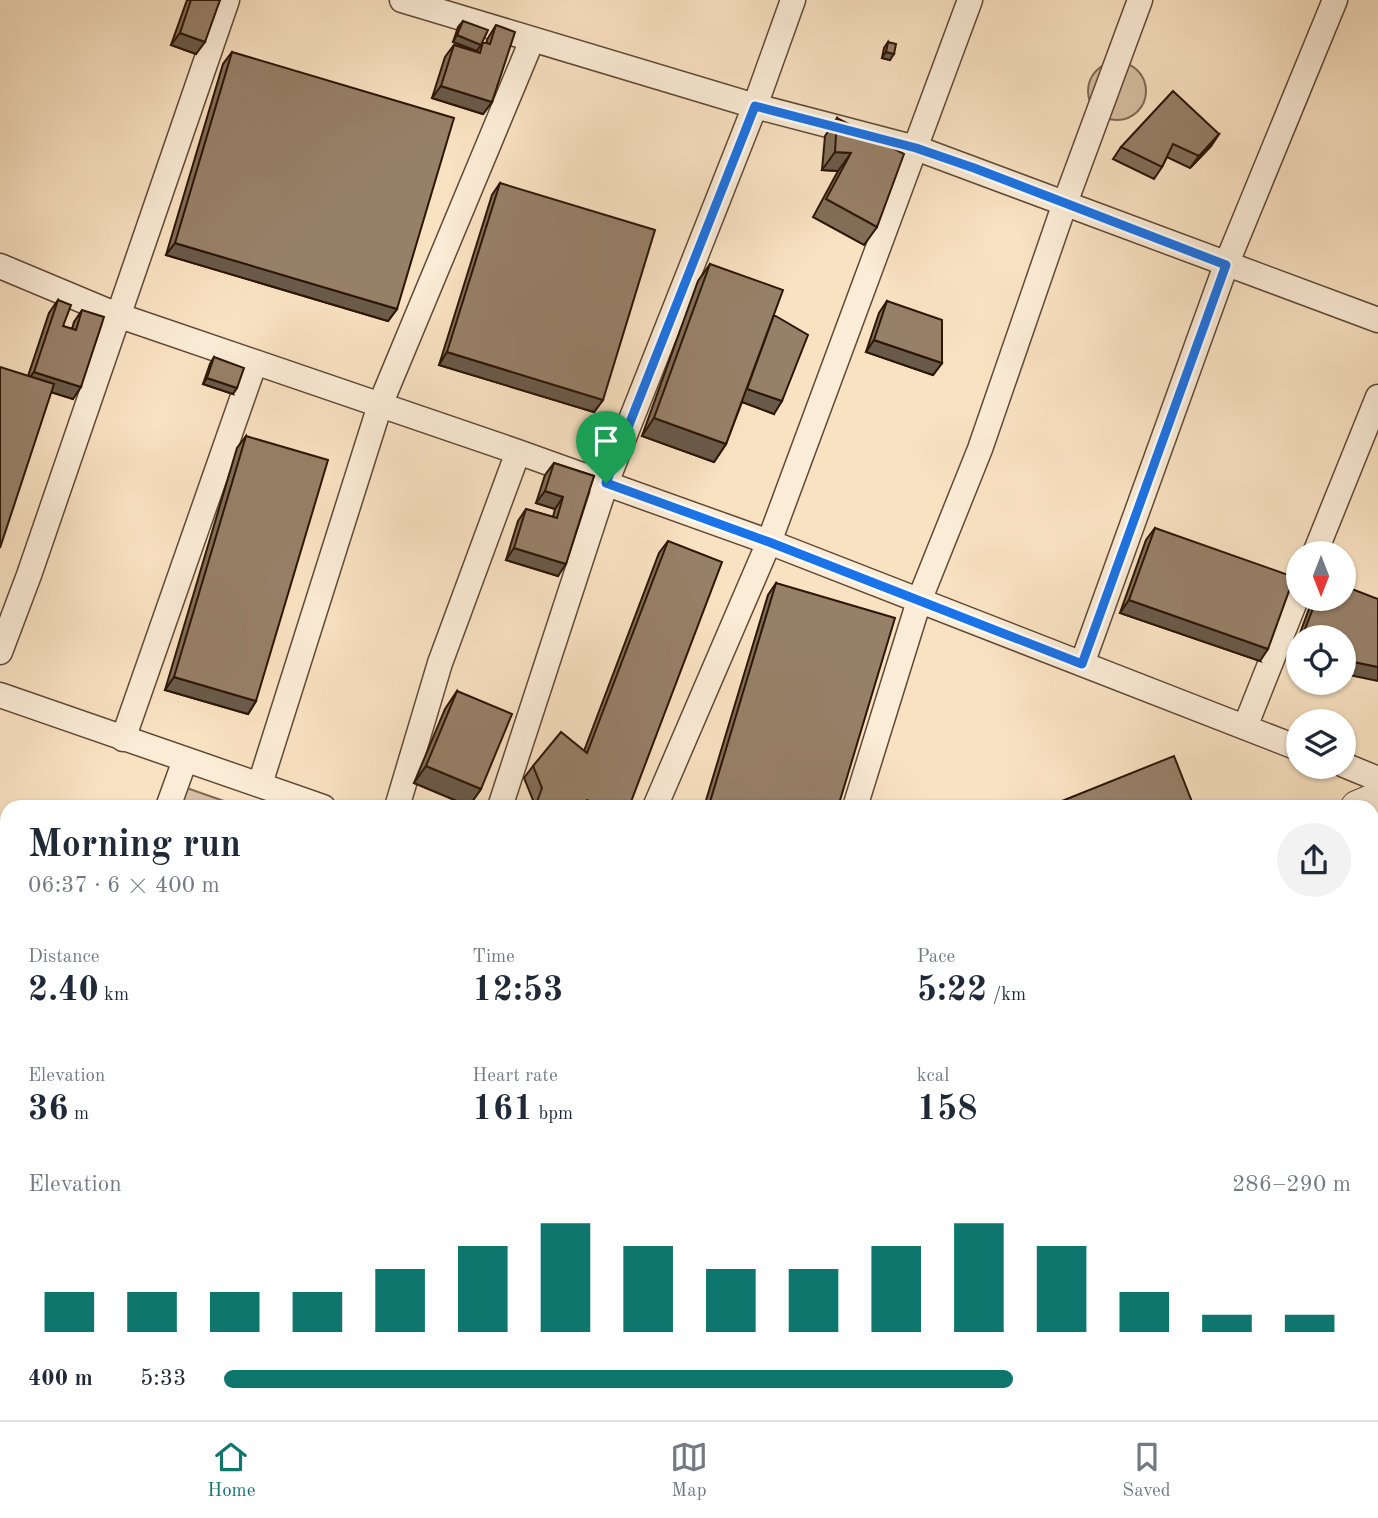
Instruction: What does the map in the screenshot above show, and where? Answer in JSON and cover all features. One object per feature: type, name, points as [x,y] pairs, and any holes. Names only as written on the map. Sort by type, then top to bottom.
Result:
[{"type":"street","points":[[0,652],[227,0]]},
{"type":"street","points":[[402,0],[467,10],[532,40],[755,106],[916,148],[1378,320]]},
{"type":"street","points":[[502,800],[606,483],[755,106],[793,0]]},
{"type":"street","points":[[658,800],[769,542],[971,0]]},
{"type":"street","points":[[857,800],[919,601],[980,449],[1065,203],[1140,0]]},
{"type":"street","points":[[1082,664],[1226,265],[1335,0]]},
{"type":"street","points":[[260,784],[380,405],[532,40]]},
{"type":"street","points":[[0,266],[117,315],[518,452],[769,542],[1286,743]]},
{"type":"street","points":[[123,738],[254,362]]},
{"type":"street","points":[[1320,541],[1378,397]]},
{"type":"street","points":[[399,800],[440,663],[518,452]]},
{"type":"street","points":[[1245,727],[1291,611]]},
{"type":"street","points":[[0,695],[304,800]]},
{"type":"street","points":[[171,800],[185,760]]},
{"type":"street","points":[[1356,770],[1378,779]]},
{"type":"shaded area","points":[[1111,62],[1123,62],[1138,70],[1146,85],[1146,97],[1138,112],[1123,120],[1111,120],[1096,112],[1088,97],[1088,85],[1096,70]]},
{"type":"shaded area","points":[[181,786],[221,800],[176,800]]},
{"type":"building","points":[[191,0],[220,0],[205,42],[180,33]]},
{"type":"building","points":[[463,21],[488,30],[481,45],[457,35]]},
{"type":"building","points":[[496,25],[515,32],[492,102],[441,86],[454,45],[480,53],[483,42],[490,44]]},
{"type":"building","points":[[888,42],[896,44],[894,54],[886,52]]},
{"type":"building","points":[[232,52],[454,118],[397,309],[175,243]]},
{"type":"building","points":[[1173,91],[1219,134],[1199,156],[1173,144],[1162,167],[1121,147]]},
{"type":"building","points":[[837,118],[904,154],[877,227],[826,199],[851,153],[835,152]]},
{"type":"building","points":[[500,183],[655,230],[603,400],[447,352]]},
{"type":"building","points":[[710,264],[783,290],[726,444],[654,418]]},
{"type":"building","points":[[58,300],[71,305],[63,326],[76,330],[82,310],[104,317],[81,387],[34,372]]},
{"type":"building","points":[[887,301],[942,320],[942,363],[874,340]]},
{"type":"building","points":[[774,315],[808,335],[782,401],[747,389]]},
{"type":"building","points":[[214,357],[244,368],[237,388],[207,378]]},
{"type":"building","points":[[0,367],[54,384],[0,548]]},
{"type":"building","points":[[246,436],[328,460],[256,701],[174,677]]},
{"type":"building","points":[[554,463],[594,476],[566,564],[514,548],[526,509],[557,518],[563,497],[545,491]]},
{"type":"building","points":[[1155,528],[1286,574],[1286,599],[1268,649],[1129,600]]},
{"type":"building","points":[[668,541],[722,562],[632,800],[538,800],[542,788],[533,766],[561,732],[587,753]]},
{"type":"building","points":[[776,583],[895,618],[840,800],[711,800]]},
{"type":"building","points":[[1356,591],[1378,599],[1378,667],[1356,662],[1356,625],[1307,625],[1312,611],[1356,611]]},
{"type":"building","points":[[457,691],[512,714],[481,789],[426,766]]},
{"type":"building","points":[[1174,756],[1191,800],[1064,800]]},
{"type":"route","points":[[755,106],[916,148],[1226,265],[1082,664],[769,542],[606,483],[755,106]]}]
